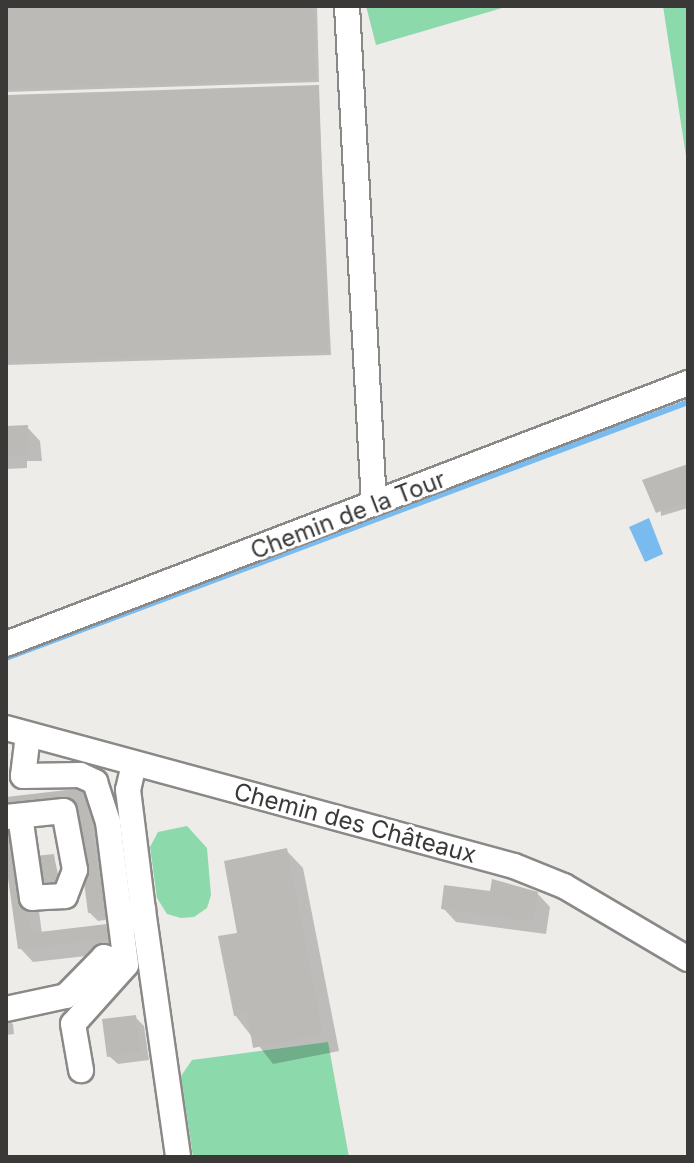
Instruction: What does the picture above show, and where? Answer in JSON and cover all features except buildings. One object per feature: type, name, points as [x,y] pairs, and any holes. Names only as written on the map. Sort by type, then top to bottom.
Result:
[{"type":"street","points":[[347,6],[374,501]]},
{"type":"street","name":"Chemin de la Tour","points":[[6,644],[348,517],[374,501],[538,445],[688,383]]},
{"type":"street","points":[[17,732],[23,776],[80,775],[95,782],[108,822],[126,965],[73,1024],[81,1070]]},
{"type":"street","name":"Chemin des Châteaux","points":[[17,732],[514,866],[564,886],[688,959]]},
{"type":"street","points":[[134,764],[128,790],[178,1157]]},
{"type":"street","points":[[121,927],[143,910]]},
{"type":"street","points":[[6,1009],[66,996],[104,957],[126,965]]},
{"type":"green space","points":[[366,6],[509,6],[376,45]]},
{"type":"green space","points":[[663,6],[688,6],[688,169]]},
{"type":"green space","points":[[187,826],[207,848],[211,895],[207,908],[194,917],[181,918],[167,914],[157,898],[150,847],[158,832]]},
{"type":"green space","points":[[328,1042],[349,1157],[193,1157],[181,1076],[192,1060]]},
{"type":"water","points":[[649,518],[663,554],[645,562],[629,527]]},
{"type":"waterway","points":[[6,658],[688,402]]}]
